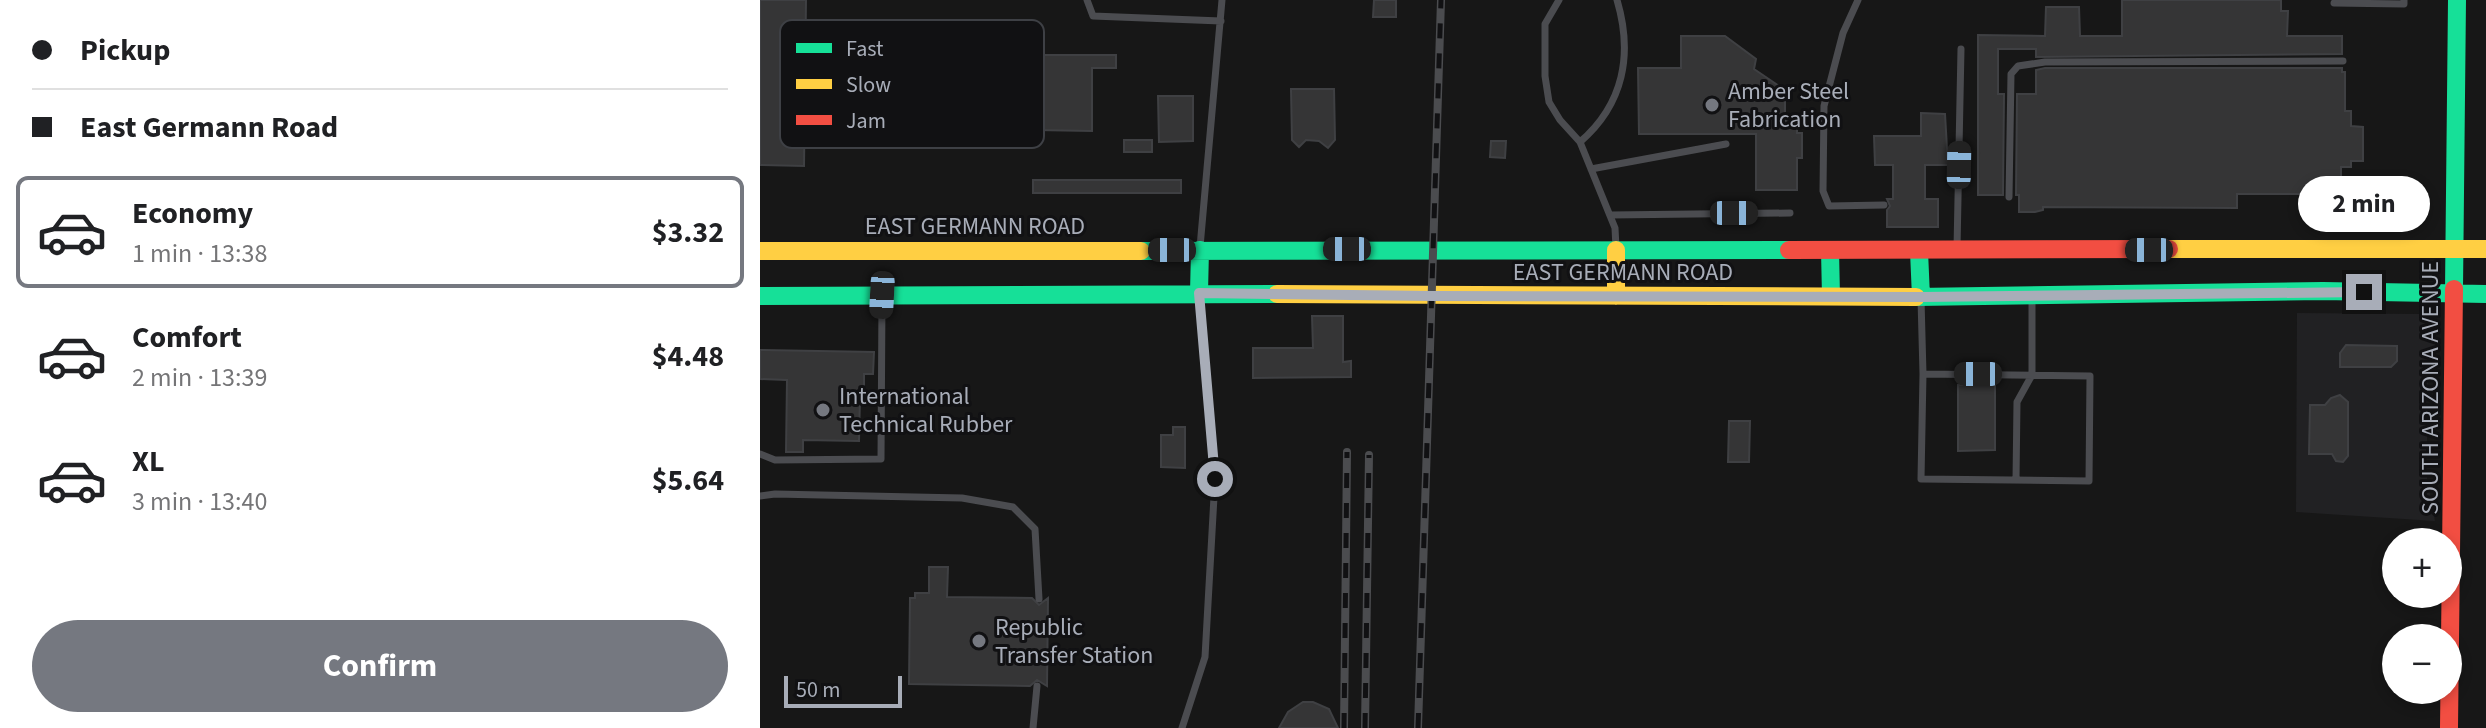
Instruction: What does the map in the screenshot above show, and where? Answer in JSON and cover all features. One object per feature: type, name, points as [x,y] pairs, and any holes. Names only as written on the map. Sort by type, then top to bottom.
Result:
[{"type":"main road","name":"SOUTH ARIZONA AVENUE","points":[[2449,728],[2457,0]]},
{"type":"main road","name":"EAST GERMANN ROAD","points":[[760,251],[2486,249]]},
{"type":"main road","points":[[1199,293],[1200,250]]},
{"type":"main road","points":[[1616,250],[1616,296]]},
{"type":"main road","points":[[1830,250],[1831,296]]},
{"type":"main road","points":[[1919,251],[1921,297]]},
{"type":"main road","name":"EAST GERMANN ROAD","points":[[760,296],[1199,293],[1921,297],[2323,291],[2486,294]]},
{"type":"lane","points":[[1087,0],[1093,16],[1221,21]]},
{"type":"lane","points":[[1200,250],[1222,0]]},
{"type":"lane","points":[[1559,0],[1545,24],[1545,76],[1549,102],[1580,142],[1615,228],[1616,250]]},
{"type":"lane","points":[[1580,142],[1598,126],[1613,104],[1626,47],[1617,0]]},
{"type":"lane","points":[[1858,0],[1843,33],[1824,106],[1823,191],[1829,206],[1884,205]]},
{"type":"lane","points":[[2334,3],[2404,4],[2404,0]]},
{"type":"lane","points":[[1957,250],[1961,49]]},
{"type":"lane","points":[[2009,197],[2011,74],[2018,66],[2045,62],[2343,61]]},
{"type":"lane","points":[[1591,169],[1726,144]]},
{"type":"lane","points":[[1610,215],[1790,213]]},
{"type":"lane","points":[[1182,728],[1205,657],[1215,479],[1199,293]]},
{"type":"lane","points":[[760,454],[775,460],[881,459],[882,295]]},
{"type":"lane","points":[[2016,480],[2017,402],[2032,375],[2032,296]]},
{"type":"lane","points":[[1921,297],[1921,479],[2089,481],[2090,376],[1923,374]]},
{"type":"lane","points":[[760,496],[962,498],[1013,507],[1035,529],[1039,599]]},
{"type":"lane","points":[[1033,728],[1037,686]]},
{"type":"shaded area","points":[[2297,313],[2420,314],[2429,319],[2434,327],[2436,343],[2427,387],[2427,478],[2435,521],[2296,512]]},
{"type":"building","points":[[760,0],[806,0],[806,20],[780,20],[780,148],[804,148],[804,166],[760,165]]},
{"type":"building","points":[[1374,0],[1396,0],[1396,17],[1373,17]]},
{"type":"building","points":[[2122,0],[2281,0],[2281,11],[2288,11],[2287,36],[2342,36],[2342,54],[2036,57],[2036,49],[1998,49],[1998,94],[2004,94],[2003,195],[1978,195],[1978,35],[2045,36],[2046,7],[2079,7],[2080,36],[2122,36]]},
{"type":"building","name":"Amber Steel Fabrication","points":[[1681,36],[1725,36],[1756,59],[1754,69],[1785,90],[1785,120],[1797,120],[1797,133],[1802,133],[1802,158],[1797,158],[1797,190],[1756,190],[1756,134],[1639,134],[1638,68],[1681,68]]},
{"type":"building","points":[[1044,55],[1116,55],[1116,68],[1092,68],[1092,131],[1044,130]]},
{"type":"building","points":[[2342,68],[2345,72],[2345,111],[2351,111],[2351,126],[2363,127],[2363,161],[2351,161],[2351,167],[2341,167],[2341,194],[2237,194],[2237,208],[2043,207],[2043,210],[2035,212],[2019,212],[2019,195],[2016,195],[2017,94],[2036,94],[2036,70]]},
{"type":"building","points":[[1291,89],[1334,89],[1335,140],[1328,148],[1319,141],[1306,140],[1299,147],[1292,140]]},
{"type":"building","points":[[1158,96],[1193,96],[1193,141],[1159,142]]},
{"type":"building","points":[[1921,113],[1945,114],[1948,165],[1925,165],[1925,199],[1938,199],[1938,227],[1887,227],[1887,210],[1890,206],[1887,199],[1893,199],[1893,165],[1875,165],[1874,136],[1921,136]]},
{"type":"building","points":[[1124,140],[1152,140],[1152,152],[1124,152]]},
{"type":"building","points":[[1491,141],[1506,141],[1505,158],[1490,157]]},
{"type":"building","points":[[1033,180],[1181,180],[1181,193],[1033,193]]},
{"type":"building","points":[[1312,316],[1343,316],[1343,362],[1351,361],[1351,377],[1253,378],[1253,348],[1313,348]]},
{"type":"building","points":[[2346,345],[2397,346],[2397,361],[2391,367],[2340,367],[2340,353]]},
{"type":"building","name":"International Technical Rubber","points":[[760,350],[874,352],[873,374],[864,374],[864,396],[860,396],[859,441],[803,440],[803,452],[786,452],[787,380],[760,379]]},
{"type":"building","points":[[1958,385],[1995,385],[1995,450],[1958,451]]},
{"type":"building","points":[[2340,395],[2348,402],[2348,456],[2343,462],[2336,461],[2332,454],[2309,454],[2310,405],[2325,405],[2331,398]]},
{"type":"building","points":[[1729,421],[1750,421],[1749,462],[1728,462]]},
{"type":"building","points":[[1173,427],[1185,427],[1185,468],[1161,467],[1161,435],[1173,435]]},
{"type":"building","name":"Republic Transfer Station","points":[[929,567],[948,567],[947,597],[1032,598],[1039,605],[1048,598],[1047,686],[1037,680],[1030,686],[909,684],[910,598],[915,598],[915,593],[929,593]]},
{"type":"building","points":[[1303,702],[1313,702],[1329,709],[1338,728],[1279,728],[1288,712]]},
{"type":"railway","points":[[1418,728],[1441,0]]},
{"type":"railway","points":[[1344,728],[1347,452]]},
{"type":"railway","points":[[1365,728],[1369,455]]},
{"type":"traffic: fast","points":[[2454,289],[2457,0]]},
{"type":"traffic: fast","points":[[1199,293],[1200,250]]},
{"type":"traffic: fast","points":[[1141,251],[1789,250]]},
{"type":"traffic: fast","points":[[1830,250],[1831,296]]},
{"type":"traffic: fast","points":[[1919,251],[1921,297]]},
{"type":"traffic: fast","points":[[1916,297],[2323,291],[2486,294]]},
{"type":"traffic: fast","points":[[760,296],[1277,294]]},
{"type":"traffic: slow","points":[[2169,249],[2486,249]]},
{"type":"traffic: slow","points":[[1616,250],[1616,296]]},
{"type":"traffic: slow","points":[[760,251],[1141,251]]},
{"type":"traffic: slow","points":[[1277,294],[1916,297]]},
{"type":"traffic: jam","points":[[1789,250],[2169,249]]},
{"type":"traffic: jam","points":[[2449,728],[2454,289]]},
{"type":"place","name":"Amber Steel Fabrication","points":[[1712,105]]},
{"type":"place","name":"International Technical Rubber","points":[[823,410]]},
{"type":"place","name":"Republic Transfer Station","points":[[979,641]]},
{"type":"route","points":[[1215,479],[1199,293],[1921,297],[2364,292]]}]
